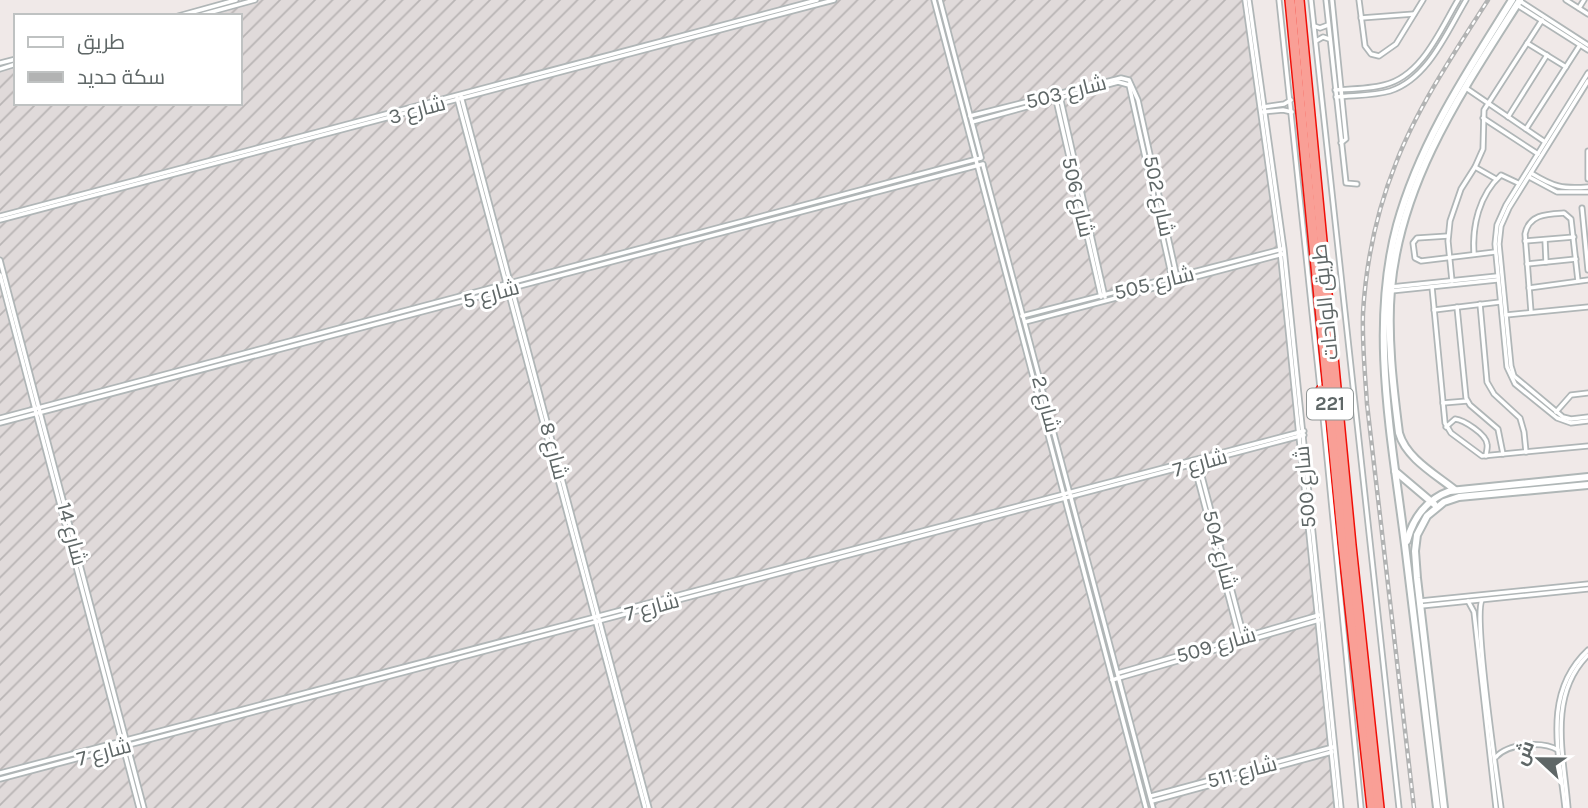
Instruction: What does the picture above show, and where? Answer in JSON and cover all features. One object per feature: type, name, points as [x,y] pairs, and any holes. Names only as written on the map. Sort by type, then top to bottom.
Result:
[{"type":"highway","name":"طريق الواحات","points":[[1290,0],[1332,425],[1360,652]]},
{"type":"highway","name":"طريق الواحات","points":[[1299,0],[1361,669],[1378,807]]},
{"type":"highway","points":[[1291,100],[1298,81]]},
{"type":"highway","points":[[1321,390],[1332,425]]},
{"type":"street","points":[[185,14],[236,0]]},
{"type":"street","points":[[205,14],[255,0]]},
{"type":"street","name":"شارع 3","points":[[0,218],[817,0]]},
{"type":"street","name":"شارع 3","points":[[459,97],[834,0]]},
{"type":"street","name":"شارع 2","points":[[934,0],[979,159]]},
{"type":"street","name":"شارع 2","points":[[940,0],[972,122],[980,165],[1106,625],[1153,808]]},
{"type":"street","name":"شارع 500","points":[[1247,0],[1282,252],[1339,808]]},
{"type":"street","name":"طريق الواحات","points":[[1279,0],[1321,390],[1361,808]]},
{"type":"street","name":"طريق الواحات","points":[[1311,0],[1399,808]]},
{"type":"street","points":[[1325,0],[1346,183],[1357,184]]},
{"type":"street","points":[[1332,0],[1346,139],[1341,143]]},
{"type":"street","points":[[1359,0],[1368,51],[1379,56],[1396,44],[1423,0]]},
{"type":"street","points":[[1335,90],[1386,85],[1411,71],[1423,57],[1458,0]]},
{"type":"street","points":[[1336,97],[1390,91],[1413,79],[1427,64],[1466,0]]},
{"type":"street","points":[[1566,0],[1588,14]]},
{"type":"street","points":[[1579,8],[1584,0]]},
{"type":"street","points":[[1517,1],[1588,50]]},
{"type":"street","points":[[1517,1],[1588,45]]},
{"type":"street","points":[[1455,490],[1410,454],[1394,427],[1383,334],[1390,260],[1409,186],[1436,124],[1464,87],[1517,1]]},
{"type":"street","points":[[1444,808],[1395,471],[1391,289],[1405,216],[1427,157],[1450,106],[1517,1]]},
{"type":"street","points":[[1361,19],[1414,14]]},
{"type":"street","points":[[1452,281],[1448,236],[1455,201],[1483,149],[1483,118],[1488,103],[1542,20]]},
{"type":"street","points":[[1314,26],[1320,28],[1328,25]]},
{"type":"street","points":[[1316,41],[1322,37],[1330,40]]},
{"type":"street","points":[[1527,43],[1566,67]]},
{"type":"street","points":[[1526,129],[1580,45]]},
{"type":"street","points":[[1508,117],[1547,55]]},
{"type":"street","points":[[1506,341],[1506,314],[1495,252],[1495,235],[1501,216],[1519,184],[1588,73]]},
{"type":"street","points":[[1586,419],[1567,418],[1556,412],[1515,384],[1509,375],[1497,278],[1501,226],[1509,208],[1588,81]]},
{"type":"street","name":"شارع 503","points":[[970,116],[1118,82],[1126,83],[1130,87],[1138,111]]},
{"type":"street","points":[[1464,87],[1545,142]]},
{"type":"street","name":"شارع 503","points":[[972,122],[1058,96]]},
{"type":"street","name":"شارع 506","points":[[1058,96],[1103,298]]},
{"type":"street","name":"شارع 8","points":[[459,97],[647,808]]},
{"type":"street","points":[[1262,110],[1291,100]]},
{"type":"street","points":[[1262,110],[1292,112]]},
{"type":"street","name":"شارع 502","points":[[1138,111],[1175,280]]},
{"type":"street","points":[[1483,118],[1538,154]]},
{"type":"street","points":[[1588,153],[1588,179]]},
{"type":"street","name":"شارع 5","points":[[0,421],[979,159]]},
{"type":"street","name":"شارع 5","points":[[509,286],[980,165]]},
{"type":"street","points":[[1475,167],[1496,179]]},
{"type":"street","points":[[1474,254],[1476,220],[1484,198],[1496,179],[1503,175],[1519,184]]},
{"type":"street","points":[[1530,175],[1558,187],[1588,190]]},
{"type":"street","points":[[1582,208],[1588,270]]},
{"type":"street","points":[[1531,312],[1525,241],[1528,224],[1536,217],[1567,214],[1572,222],[1578,281]]},
{"type":"street","points":[[716,228],[717,234]]},
{"type":"street","points":[[1448,236],[1417,239],[1413,243],[1413,254],[1421,261],[1495,252]]},
{"type":"street","points":[[1525,241],[1574,237]]},
{"type":"street","points":[[1545,240],[1546,262]]},
{"type":"street","name":"شارع 505","points":[[1022,318],[1282,252]]},
{"type":"street","points":[[1527,264],[1576,259]]},
{"type":"street","name":"شارع 14","points":[[0,260],[142,808]]},
{"type":"street","name":"شارع 14","points":[[0,275],[38,411]]},
{"type":"street","points":[[1391,289],[1497,278]]},
{"type":"street","points":[[1391,289],[1432,287],[1497,278]]},
{"type":"street","points":[[1529,288],[1588,280]]},
{"type":"street","points":[[1432,287],[1446,427],[1477,454],[1486,456],[1588,446]]},
{"type":"street","points":[[1434,310],[1500,302]]},
{"type":"street","points":[[1480,304],[1488,386],[1520,418],[1526,452]]},
{"type":"street","points":[[1457,307],[1467,401],[1499,429],[1503,454]]},
{"type":"street","points":[[1506,314],[1588,307]]},
{"type":"street","name":"شارع 2","points":[[1022,318],[1064,496],[1146,808]]},
{"type":"street","points":[[1556,412],[1571,396],[1588,393]]},
{"type":"street","points":[[1530,394],[1562,421],[1586,419]]},
{"type":"street","points":[[1443,403],[1467,401]]},
{"type":"street","points":[[1446,427],[1455,419],[1462,421],[1485,438],[1486,456]]},
{"type":"street","name":"شارع 7","points":[[0,773],[125,743],[1302,433]]},
{"type":"street","name":"شارع 504","points":[[1196,462],[1242,640]]},
{"type":"street","points":[[1395,471],[1434,504]]},
{"type":"street","points":[[1405,546],[1415,520],[1434,504],[1494,490],[1588,477]]},
{"type":"street","points":[[1437,808],[1417,578],[1416,537],[1423,522],[1443,493],[1455,490],[1588,485]]},
{"type":"street","points":[[1409,579],[1417,578]]},
{"type":"street","points":[[1420,604],[1588,587]]},
{"type":"street","points":[[1420,604],[1482,600],[1498,596]]},
{"type":"street","points":[[1482,600],[1479,611],[1487,713],[1495,758],[1499,808]]},
{"type":"street","points":[[1468,601],[1474,612],[1499,808]]},
{"type":"street","name":"شارع 509","points":[[1112,680],[1319,617]]},
{"type":"street","points":[[1098,626],[1106,625]]},
{"type":"street","points":[[1567,808],[1556,735],[1558,702],[1572,667],[1588,650]]},
{"type":"street","points":[[1567,808],[1561,712],[1571,677],[1588,655]]},
{"type":"street","name":"شارع 509","points":[[1111,674],[1181,658]]},
{"type":"street","points":[[1495,758],[1507,749],[1545,744],[1556,735]]},
{"type":"street","name":"شارع 7","points":[[0,779],[125,743]]},
{"type":"street","points":[[1493,743],[1507,749]]},
{"type":"street","points":[[1545,744],[1559,751]]},
{"type":"street","name":"شارع 511","points":[[1143,798],[1151,799],[1333,749]]},
{"type":"shaded area","points":[[249,0],[1248,0],[1343,808],[0,808],[0,66],[14,62],[14,105],[242,105],[242,14],[197,14]]},
{"type":"railway","points":[[1414,808],[1367,404],[1363,336],[1364,294],[1378,218],[1405,142],[1438,80],[1488,0]]}]
